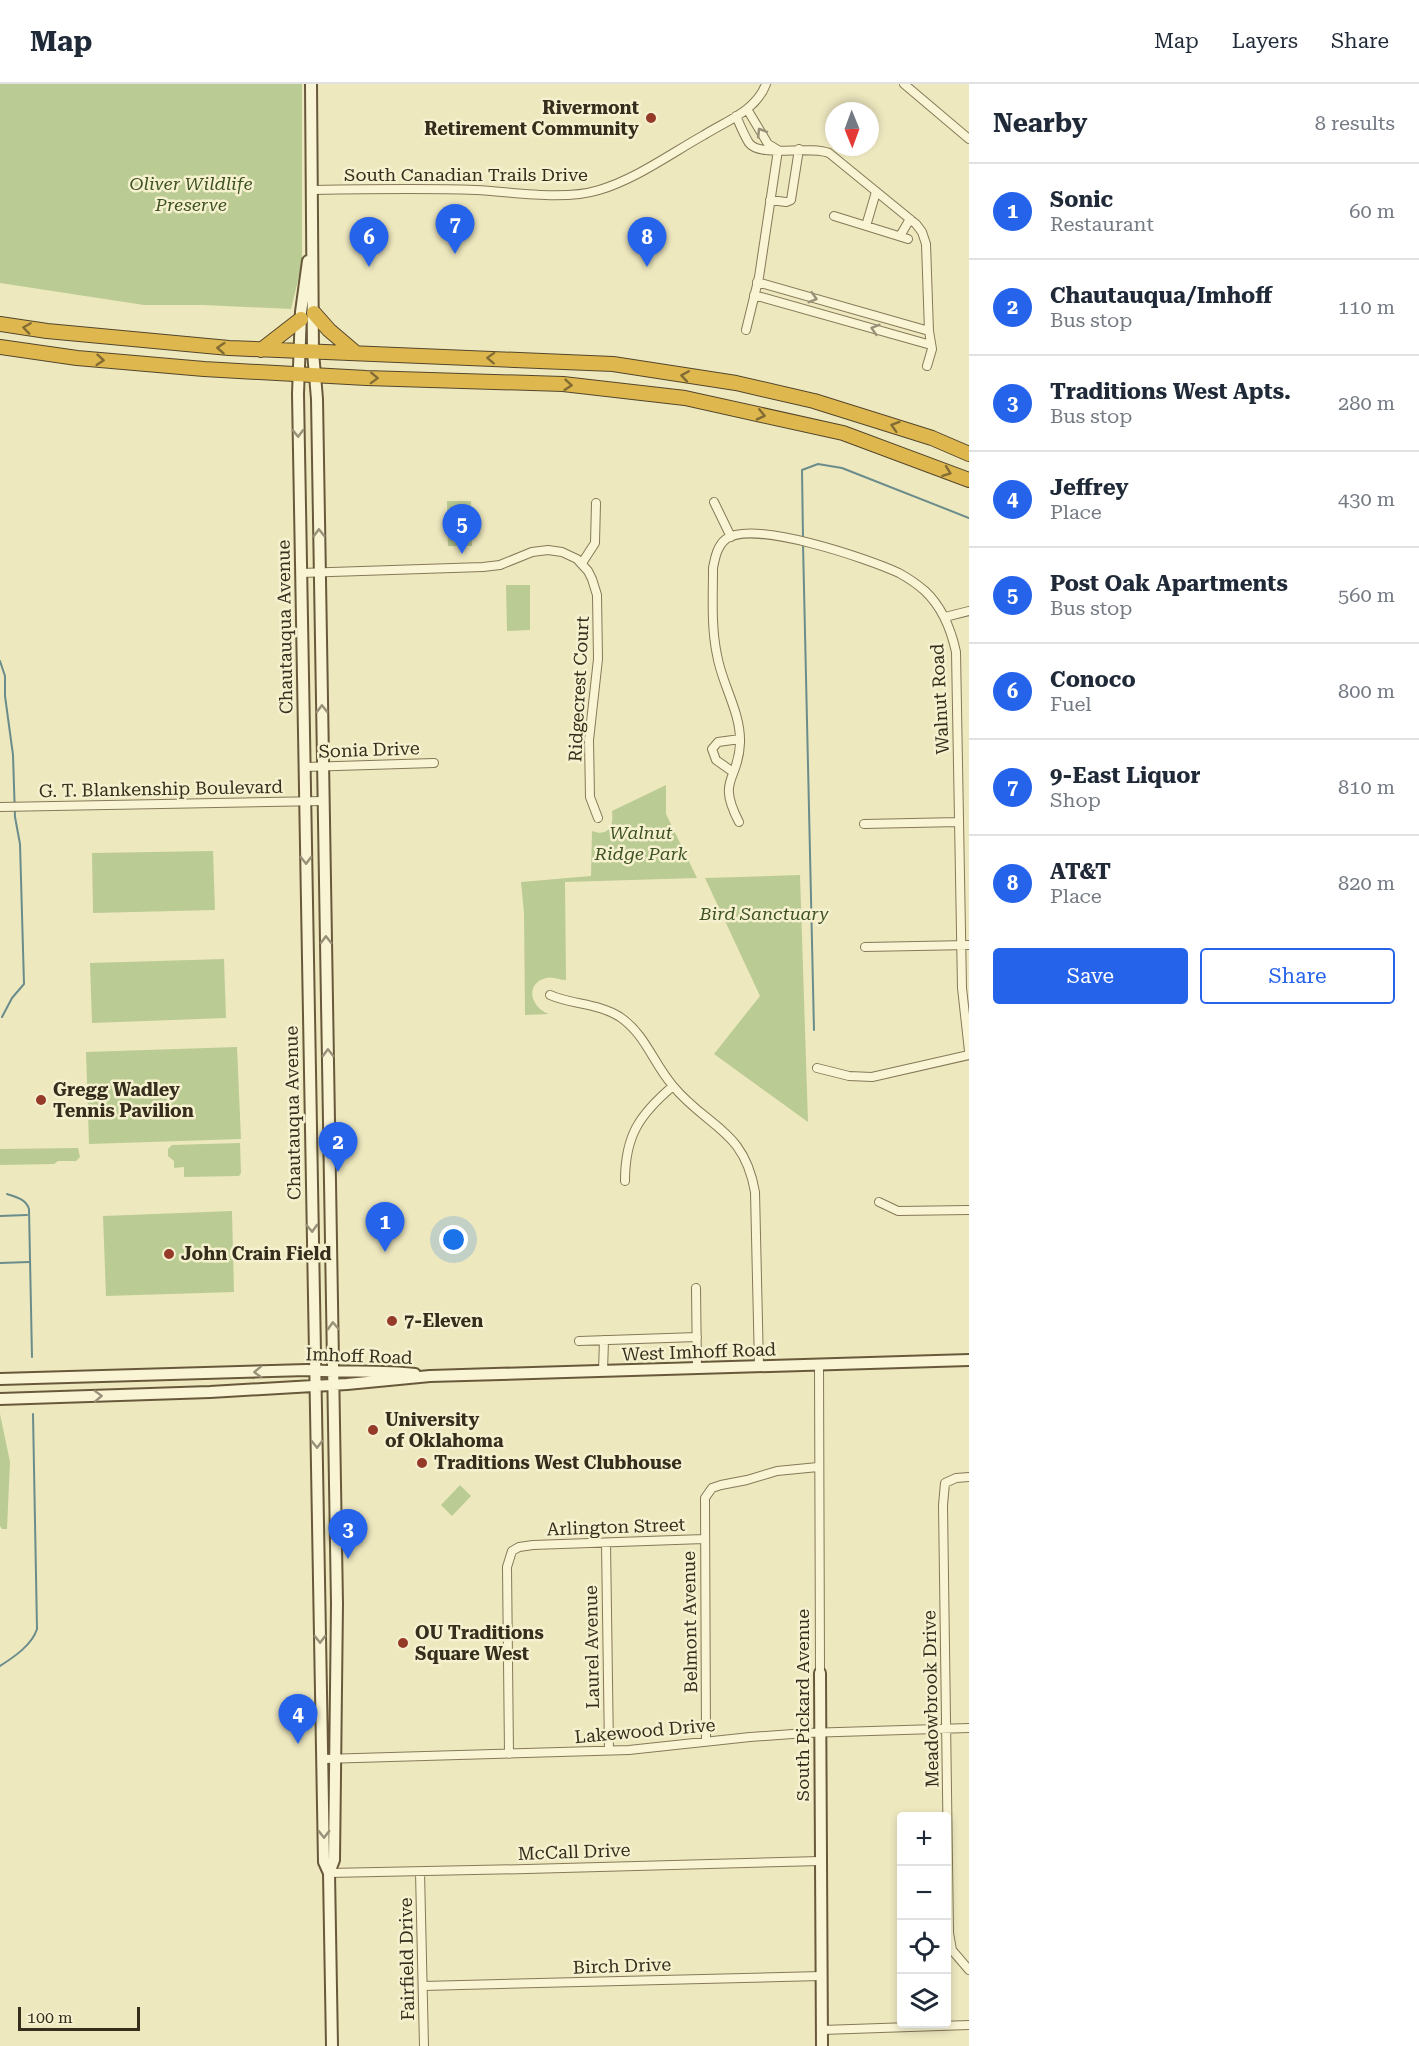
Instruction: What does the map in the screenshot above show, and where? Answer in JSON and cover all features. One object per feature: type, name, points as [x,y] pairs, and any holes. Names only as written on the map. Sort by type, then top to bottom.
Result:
[{"type":"highway","points":[[314,313],[329,330],[356,353]]},
{"type":"highway","points":[[261,350],[301,319]]},
{"type":"highway","points":[[0,324],[163,343],[261,350],[613,364],[736,383],[814,401],[932,438],[969,454]]},
{"type":"highway","points":[[0,347],[148,365],[315,375],[563,384],[685,398],[843,433],[969,480]]},
{"type":"main road","points":[[307,352],[314,313],[311,84]]},
{"type":"main road","points":[[307,352],[301,319],[313,222]]},
{"type":"main road","name":"Chautauqua Avenue","points":[[307,352],[299,374],[298,394],[309,1107],[328,1759],[334,1860],[329,1873],[332,2046]]},
{"type":"main road","name":"Chautauqua Avenue","points":[[307,352],[315,375],[334,1385],[337,1604],[328,1759]]},
{"type":"main road","name":"West Imhoff Road","points":[[430,1376],[969,1359]]},
{"type":"main road","name":"Imhoff Road","points":[[0,1379],[316,1371],[389,1372],[430,1376]]},
{"type":"main road","name":"Imhoff Road","points":[[0,1399],[210,1392],[334,1385],[430,1376]]},
{"type":"main road","name":"South Pickard Avenue","points":[[820,1673],[822,2046]]},
{"type":"street","name":"South Canadian Trails Drive","points":[[312,190],[422,189],[539,194],[587,192],[607,187],[644,170],[736,116],[747,109],[766,84]]},
{"type":"street","points":[[904,84],[969,138]]},
{"type":"street","points":[[747,109],[768,144],[778,150]]},
{"type":"street","points":[[736,116],[749,144],[766,151],[811,149],[829,153],[910,219],[922,232],[926,244],[931,345],[931,356],[927,366]]},
{"type":"street","points":[[770,200],[786,202],[791,200],[799,149]]},
{"type":"street","points":[[746,330],[757,282],[778,150]]},
{"type":"street","points":[[866,226],[876,192]]},
{"type":"street","points":[[834,216],[904,238],[910,219]]},
{"type":"street","points":[[757,282],[929,331]]},
{"type":"street","points":[[754,295],[931,345]]},
{"type":"street","points":[[714,502],[730,537],[721,545],[714,559],[714,630],[717,657],[735,709],[740,739],[739,753],[729,784],[729,799],[739,822]]},
{"type":"street","points":[[301,573],[483,567],[500,565],[532,552],[548,550],[562,552],[582,563],[594,543],[596,503]]},
{"type":"street","name":"Walnut Road","points":[[730,537],[751,534],[791,538],[885,567],[906,577],[925,592],[945,617],[956,652],[959,822],[965,945],[963,1008],[969,1053]]},
{"type":"street","name":"Ridgecrest Court","points":[[582,563],[592,579],[597,595],[597,679],[589,732],[590,797],[598,818]]},
{"type":"street","points":[[945,617],[969,610]]},
{"type":"street","points":[[733,772],[716,760],[712,749],[718,742],[740,739]]},
{"type":"street","name":"Sonia Drive","points":[[304,767],[434,763]]},
{"type":"street","points":[[958,786],[969,786]]},
{"type":"street","name":"G. T. Blankenship Boulevard","points":[[1,807],[323,801]]},
{"type":"street","points":[[864,824],[959,822]]},
{"type":"street","points":[[865,947],[965,945]]},
{"type":"street","points":[[550,995],[564,1002],[608,1010],[631,1025],[644,1040],[672,1086],[733,1140],[748,1164],[752,1174],[756,1206],[759,1366]]},
{"type":"street","points":[[817,1068],[849,1076],[872,1077],[969,1053]]},
{"type":"street","points":[[625,1181],[627,1151],[634,1129],[649,1108],[672,1086]]},
{"type":"street","points":[[879,1202],[898,1211],[969,1210]]},
{"type":"street","points":[[696,1288],[697,1368]]},
{"type":"street","points":[[579,1341],[697,1336]]},
{"type":"street","points":[[603,1371],[604,1340]]},
{"type":"street","name":"South Pickard Avenue","points":[[819,1364],[820,1673]]},
{"type":"street","name":"Arlington Street","points":[[509,1754],[507,1567],[512,1551],[525,1546],[704,1539],[705,1498],[716,1486],[777,1471],[818,1467]]},
{"type":"street","name":"Meadowbrook Drive","points":[[969,1478],[956,1478],[945,1483],[943,1505],[950,1941],[956,1955],[969,1970]]},
{"type":"street","name":"Belmont Avenue","points":[[704,1539],[706,1741]]},
{"type":"street","name":"Laurel Avenue","points":[[606,1543],[609,1750]]},
{"type":"street","name":"Lakewood Drive","points":[[328,1759],[609,1750],[820,1733],[969,1728]]},
{"type":"street","name":"McCall Drive","points":[[329,1873],[820,1861]]},
{"type":"street","name":"Fairfield Drive","points":[[420,1872],[424,2046]]},
{"type":"street","name":"Birch Drive","points":[[423,1986],[821,1976]]},
{"type":"street","points":[[822,2030],[969,2025]]},
{"type":"green space","name":"Oliver Wildlife Preserve","points":[[0,84],[302,84],[302,264],[291,309],[144,305],[0,283]]},
{"type":"green space","points":[[447,501],[471,501],[472,546],[448,546]]},
{"type":"green space","points":[[506,585],[530,585],[530,630],[507,631]]},
{"type":"green space","name":"Walnut Ridge Park","points":[[666,785],[666,814],[697,878],[565,882],[566,980],[549,978],[539,981],[535,985],[532,996],[538,1007],[549,1014],[525,1015],[524,913],[521,882],[591,876],[592,831],[606,832],[611,826],[612,811]]},
{"type":"green space","points":[[213,851],[215,910],[93,913],[92,853]]},
{"type":"green space","name":"Bird Sanctuary","points":[[800,875],[808,1122],[714,1054],[760,996],[705,878]]},
{"type":"green space","points":[[224,959],[226,1018],[92,1023],[90,963]]},
{"type":"green space","points":[[237,1047],[241,1139],[89,1144],[86,1052]]},
{"type":"green space","points":[[240,1143],[241,1173],[239,1176],[184,1177],[184,1167],[174,1168],[174,1161],[168,1156],[168,1149],[172,1145]]},
{"type":"green space","points":[[78,1148],[80,1157],[76,1161],[58,1161],[54,1164],[0,1165],[0,1149]]},
{"type":"green space","name":"John Crain Field","points":[[232,1211],[234,1292],[106,1296],[103,1216]]},
{"type":"green space","points":[[0,1414],[10,1462],[7,1529],[2,1529],[0,1526]]},
{"type":"green space","points":[[460,1485],[471,1496],[452,1516],[441,1505]]},
{"type":"waterway","points":[[803,538],[802,470],[818,464],[842,468],[969,518]]},
{"type":"waterway","points":[[803,544],[814,1030]]},
{"type":"waterway","points":[[0,661],[5,676],[5,696],[13,755],[15,817],[20,844],[24,984],[12,998],[2,1017]]},
{"type":"waterway","points":[[7,1194],[23,1201],[29,1209],[32,1357]]},
{"type":"waterway","points":[[0,1216],[27,1215]]},
{"type":"waterway","points":[[0,1263],[29,1262]]},
{"type":"waterway","points":[[0,1666],[17,1655],[35,1635],[37,1629],[33,1414]]},
{"type":"place","name":"Rivermont Retirement Community","points":[[651,118]]},
{"type":"place","name":"9-East Liquor","points":[[455,254]]},
{"type":"place","name":"Conoco","points":[[369,267]]},
{"type":"place","name":"AT&T","points":[[647,267]]},
{"type":"place","name":"Post Oak Apartments","points":[[462,554]]},
{"type":"place","name":"Gregg Wadley Tennis Pavilion","points":[[41,1100]]},
{"type":"place","name":"Chautauqua/Imhoff","points":[[338,1172]]},
{"type":"place","name":"Sonic","points":[[385,1252]]},
{"type":"place","name":"John Crain Field","points":[[169,1254]]},
{"type":"place","name":"7-Eleven","points":[[392,1321]]},
{"type":"place","name":"University of Oklahoma","points":[[373,1430]]},
{"type":"place","name":"Traditions West Clubhouse","points":[[422,1463]]},
{"type":"place","name":"Traditions West Apts.","points":[[348,1559]]},
{"type":"place","name":"OU Traditions Square West","points":[[403,1643]]},
{"type":"place","name":"Jeffrey","points":[[298,1744]]}]
